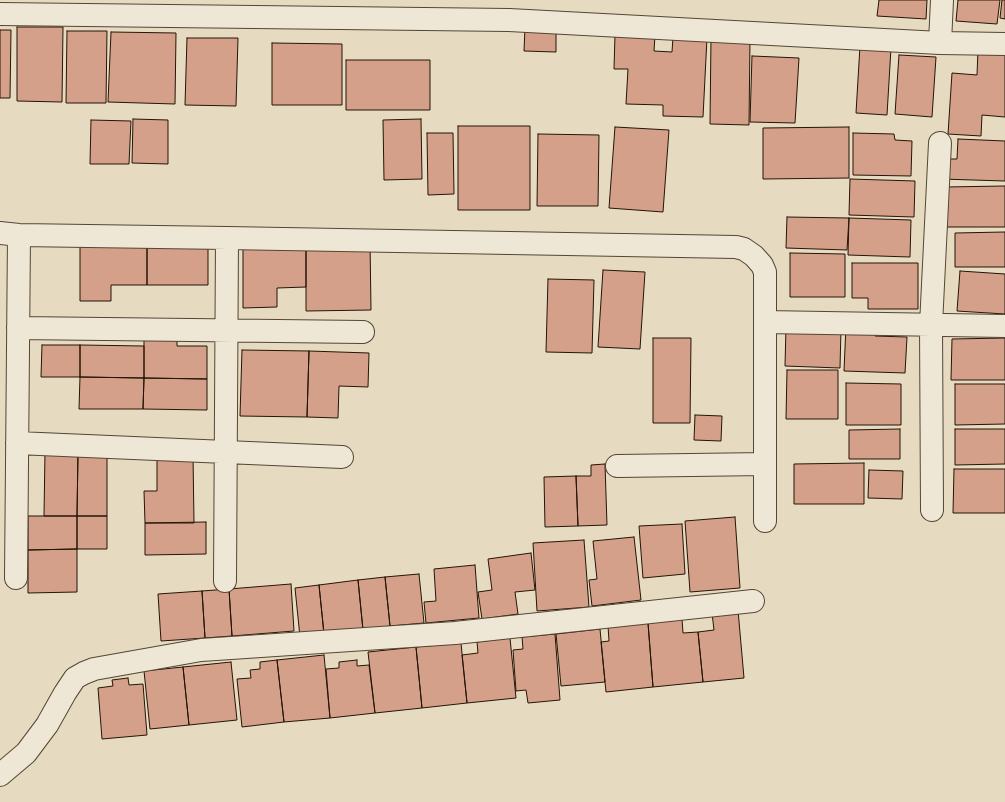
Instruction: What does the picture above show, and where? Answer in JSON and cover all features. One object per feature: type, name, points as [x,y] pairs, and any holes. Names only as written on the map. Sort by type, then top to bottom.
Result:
[{"type":"street","points":[[940,43],[942,0]]},
{"type":"street","points":[[0,14],[509,20],[940,43],[1005,44]]},
{"type":"street","points":[[932,510],[931,325],[940,144]]},
{"type":"street","points":[[16,578],[18,328],[9,234],[736,247],[744,249],[754,256],[762,265],[765,272],[765,521]]},
{"type":"street","points":[[224,581],[227,238]]},
{"type":"street","points":[[765,322],[1005,326]]},
{"type":"street","points":[[18,328],[363,332]]},
{"type":"street","points":[[17,443],[342,457]]},
{"type":"street","points":[[617,466],[765,464]]},
{"type":"street","points":[[0,775],[26,753],[47,725],[65,693],[76,678],[94,669],[201,650],[455,633],[752,602]]},
{"type":"building","points":[[879,0],[927,0],[926,19],[877,16]]},
{"type":"building","points":[[958,0],[1000,0],[997,24],[956,21]]},
{"type":"building","points":[[1002,0],[1005,0],[1005,19],[1000,18]]},
{"type":"building","points":[[17,27],[63,27],[62,102],[17,101]]},
{"type":"building","points":[[525,28],[556,29],[556,52],[524,51]]},
{"type":"building","points":[[0,30],[11,30],[10,98],[0,98]]},
{"type":"building","points":[[67,31],[107,31],[106,103],[66,103]]},
{"type":"building","points":[[111,32],[176,33],[175,104],[108,102]]},
{"type":"building","points":[[615,35],[655,35],[654,51],[672,52],[673,37],[707,38],[703,117],[663,116],[663,105],[626,104],[628,69],[614,69]]},
{"type":"building","points":[[187,38],[238,38],[236,106],[185,105]]},
{"type":"building","points":[[711,38],[750,39],[749,125],[710,124]]},
{"type":"building","points":[[272,43],[342,44],[342,105],[272,105]]},
{"type":"building","points":[[860,46],[891,48],[887,115],[856,113]]},
{"type":"building","points":[[978,50],[1005,52],[1005,117],[982,115],[981,136],[948,134],[952,73],[977,75]]},
{"type":"building","points":[[899,55],[936,57],[932,117],[895,114]]},
{"type":"building","points":[[752,56],[799,58],[795,123],[750,122]]},
{"type":"building","points":[[346,60],[430,60],[430,110],[346,110]]},
{"type":"building","points":[[133,119],[168,120],[168,164],[132,163]]},
{"type":"building","points":[[421,119],[422,179],[384,180],[383,120]]},
{"type":"building","points":[[91,120],[131,121],[129,164],[90,164]]},
{"type":"building","points":[[458,126],[530,126],[530,210],[458,210]]},
{"type":"building","points":[[615,127],[669,130],[663,212],[609,208]]},
{"type":"building","points":[[849,127],[849,178],[763,179],[763,128]]},
{"type":"building","points":[[427,133],[453,133],[454,194],[428,195]]},
{"type":"building","points":[[853,133],[894,134],[895,140],[912,141],[911,176],[853,175]]},
{"type":"building","points":[[538,134],[599,135],[598,206],[537,206]]},
{"type":"building","points":[[958,139],[1005,141],[1005,181],[941,179],[942,159],[957,159]]},
{"type":"building","points":[[850,179],[915,181],[914,217],[849,215]]},
{"type":"building","points":[[1005,186],[1005,227],[945,227],[945,187]]},
{"type":"building","points":[[787,217],[849,218],[847,250],[786,248]]},
{"type":"building","points":[[849,218],[911,220],[910,257],[848,255]]},
{"type":"building","points":[[1005,232],[1005,267],[955,267],[955,233]]},
{"type":"building","points":[[80,241],[147,241],[147,285],[111,285],[111,301],[80,301]]},
{"type":"building","points":[[147,241],[208,241],[208,285],[147,285]]},
{"type":"building","points":[[370,241],[371,310],[306,311],[306,242]]},
{"type":"building","points":[[243,242],[306,242],[306,287],[277,288],[277,307],[243,308]]},
{"type":"building","points":[[790,253],[845,254],[845,297],[790,297]]},
{"type":"building","points":[[852,263],[918,263],[918,309],[868,309],[868,298],[852,298]]},
{"type":"building","points":[[603,270],[645,272],[640,349],[598,347]]},
{"type":"building","points":[[960,271],[1005,274],[1005,314],[957,311]]},
{"type":"building","points":[[548,279],[594,280],[592,353],[546,352]]},
{"type":"building","points":[[846,325],[875,326],[875,336],[907,337],[905,373],[844,371]]},
{"type":"building","points":[[786,327],[841,329],[840,368],[785,366]]},
{"type":"building","points":[[144,333],[177,334],[177,346],[207,346],[207,379],[144,378]]},
{"type":"building","points":[[653,338],[691,338],[690,423],[653,423]]},
{"type":"building","points":[[1005,338],[1005,380],[951,380],[952,339]]},
{"type":"building","points":[[42,345],[80,345],[80,377],[41,377]]},
{"type":"building","points":[[80,345],[144,346],[144,378],[80,377]]},
{"type":"building","points":[[242,350],[309,351],[307,417],[240,416]]},
{"type":"building","points":[[309,351],[369,353],[368,387],[339,386],[338,418],[307,417]]},
{"type":"building","points":[[787,370],[838,370],[838,419],[786,419]]},
{"type":"building","points":[[80,377],[144,378],[143,409],[79,409]]},
{"type":"building","points":[[144,378],[207,379],[207,410],[143,409]]},
{"type":"building","points":[[846,383],[901,384],[901,425],[846,425]]},
{"type":"building","points":[[955,384],[1005,384],[1005,424],[955,425]]},
{"type":"building","points":[[695,415],[722,416],[721,441],[694,440]]},
{"type":"building","points":[[900,429],[900,459],[849,459],[849,430]]},
{"type":"building","points":[[955,429],[1005,429],[1005,464],[955,465]]},
{"type":"building","points":[[45,452],[78,452],[77,516],[44,516]]},
{"type":"building","points":[[78,452],[107,452],[107,516],[77,516]]},
{"type":"building","points":[[193,455],[194,523],[145,523],[144,491],[157,491],[157,456]]},
{"type":"building","points":[[864,463],[864,504],[794,504],[794,464]]},
{"type":"building","points":[[605,464],[607,525],[578,526],[576,476],[591,476],[591,465]]},
{"type":"building","points":[[954,469],[1005,469],[1005,513],[953,513]]},
{"type":"building","points":[[869,470],[903,471],[902,499],[868,498]]},
{"type":"building","points":[[576,476],[578,526],[545,527],[544,477]]},
{"type":"building","points":[[28,516],[77,516],[77,549],[28,550]]},
{"type":"building","points":[[77,516],[107,516],[107,549],[77,549]]},
{"type":"building","points":[[735,517],[740,588],[690,592],[685,521]]},
{"type":"building","points":[[206,522],[206,554],[145,555],[145,523]]},
{"type":"building","points":[[682,524],[685,574],[643,578],[639,526]]},
{"type":"building","points":[[634,537],[641,600],[592,606],[589,580],[597,579],[593,541]]},
{"type":"building","points":[[584,540],[589,607],[537,611],[533,543]]},
{"type":"building","points":[[77,549],[77,592],[28,593],[28,550]]},
{"type":"building","points":[[531,553],[535,590],[515,592],[518,614],[482,619],[478,592],[492,590],[488,559]]},
{"type":"building","points":[[475,565],[479,618],[426,623],[424,602],[436,601],[434,569]]},
{"type":"building","points":[[419,574],[424,623],[390,626],[385,577]]},
{"type":"building","points":[[385,577],[390,626],[363,630],[358,580]]},
{"type":"building","points":[[358,580],[363,630],[324,634],[319,585]]},
{"type":"building","points":[[291,584],[294,631],[232,636],[229,589]]},
{"type":"building","points":[[319,585],[324,634],[300,637],[295,588]]},
{"type":"building","points":[[229,589],[232,636],[205,638],[202,591]]},
{"type":"building","points":[[202,591],[205,638],[161,641],[158,594]]},
{"type":"building","points":[[738,610],[744,678],[703,682],[698,632],[714,630],[712,613]]},
{"type":"building","points":[[682,619],[683,633],[698,632],[703,682],[653,687],[648,623]]},
{"type":"building","points":[[648,623],[653,687],[606,692],[601,642],[609,641],[608,626]]},
{"type":"building","points":[[600,629],[605,682],[561,686],[556,634]]},
{"type":"building","points":[[555,634],[560,700],[528,703],[526,690],[516,691],[513,650],[523,649],[522,637]]},
{"type":"building","points":[[510,638],[516,698],[467,703],[462,655],[478,653],[477,642]]},
{"type":"building","points":[[461,643],[467,703],[422,708],[416,647]]},
{"type":"building","points":[[416,647],[422,708],[375,713],[368,652]]},
{"type":"building","points":[[324,655],[330,718],[284,722],[277,660]]},
{"type":"building","points":[[277,660],[284,722],[242,727],[237,679],[251,678],[250,670],[260,669],[260,662]]},
{"type":"building","points":[[357,660],[357,666],[369,665],[375,713],[330,718],[326,669],[339,668],[339,662]]},
{"type":"building","points":[[231,662],[237,720],[189,725],[183,667]]},
{"type":"building","points":[[183,667],[189,725],[150,729],[144,671]]},
{"type":"building","points":[[128,678],[129,685],[143,684],[147,735],[102,739],[98,688],[113,686],[112,680]]}]
